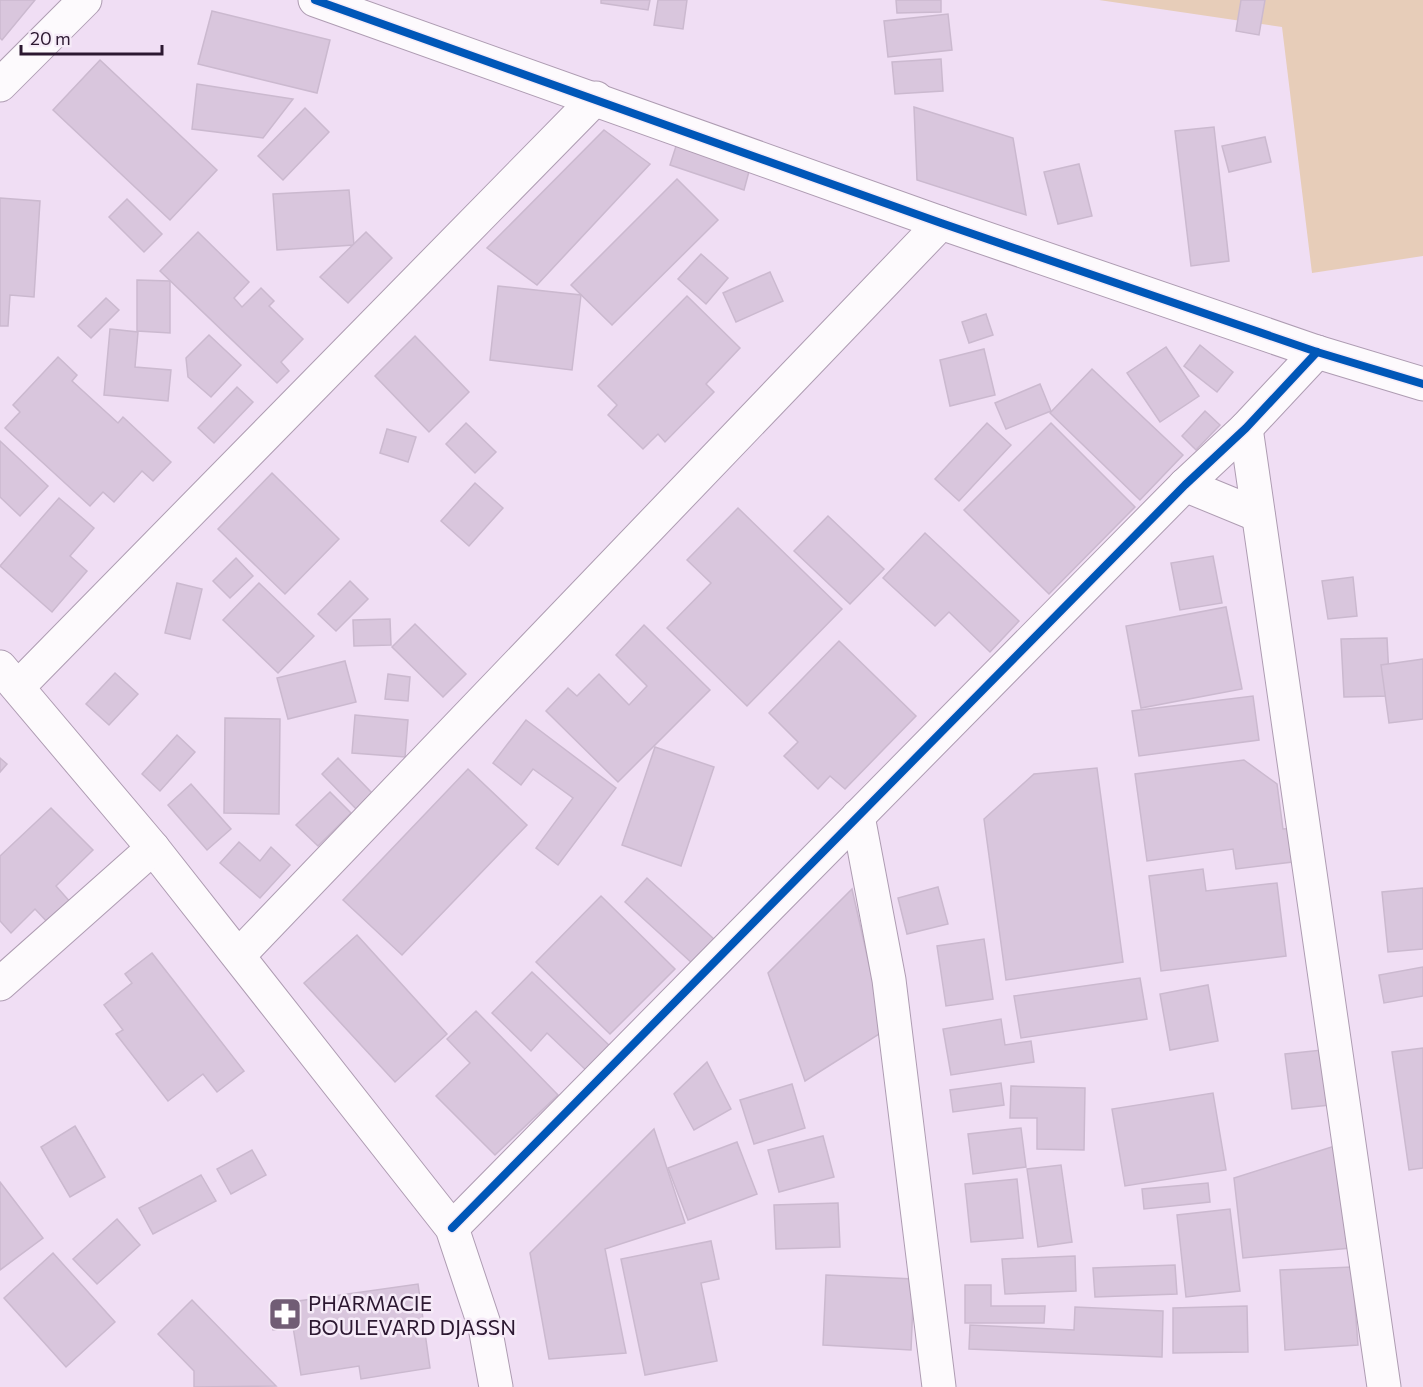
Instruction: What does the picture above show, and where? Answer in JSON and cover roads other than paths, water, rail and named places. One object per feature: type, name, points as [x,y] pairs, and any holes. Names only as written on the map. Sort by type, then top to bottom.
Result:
[{"type":"street","points":[[0,85],[85,0]]},
{"type":"street","points":[[315,0],[596,98],[941,223],[1317,352],[1423,384]]},
{"type":"street","points":[[496,1387],[485,1327],[452,1228],[153,848],[9,677],[596,98]]},
{"type":"street","points":[[239,955],[941,223]]},
{"type":"street","points":[[452,1228],[1185,485],[1246,428],[1317,352]]},
{"type":"street","points":[[1246,428],[1384,1387]]},
{"type":"street","points":[[1185,485],[1258,514]]},
{"type":"street","points":[[858,816],[889,980],[939,1387]]},
{"type":"street","points":[[0,984],[153,848]]},
{"type":"place","name":"PHARMACIE BOULEVARD DJASSN","points":[[285,1314]]}]
